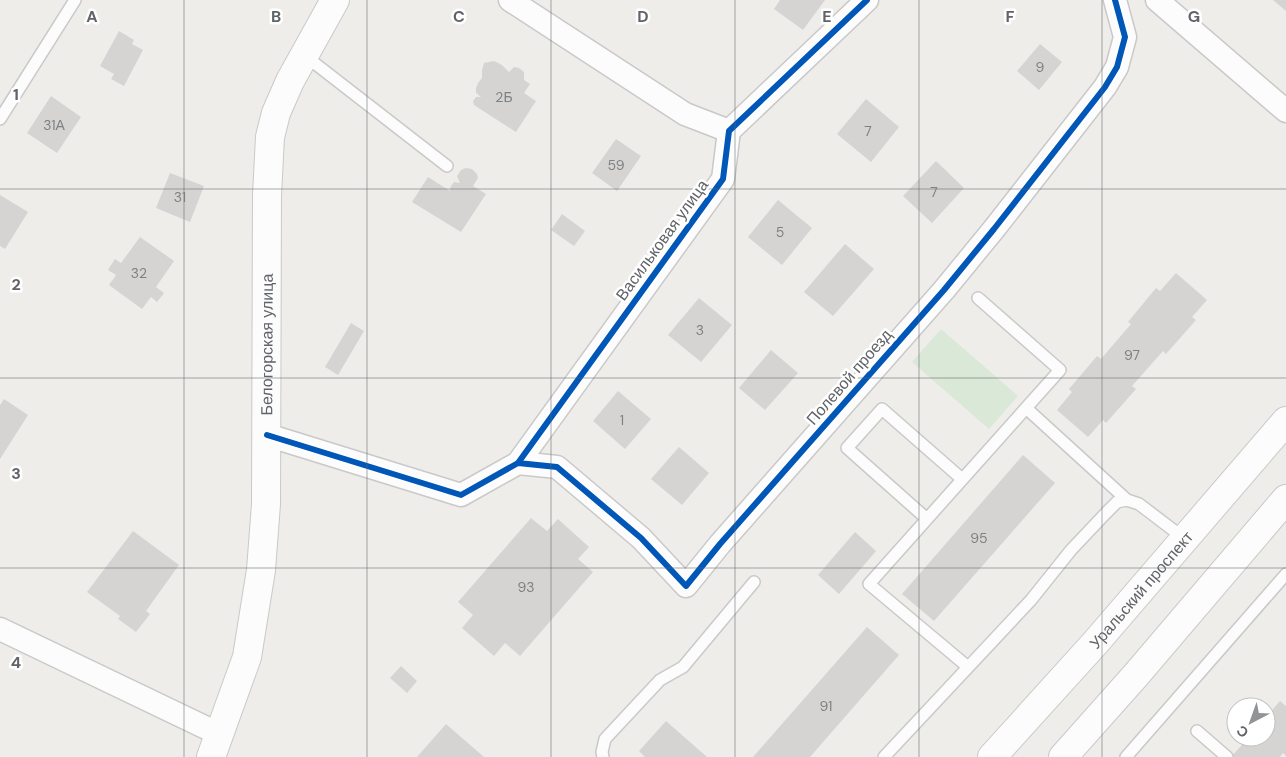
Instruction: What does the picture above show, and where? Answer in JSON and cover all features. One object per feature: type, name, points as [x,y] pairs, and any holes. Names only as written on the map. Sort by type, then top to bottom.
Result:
[{"type":"main road","name":"Белогорская улица","points":[[215,745],[247,657],[261,570],[266,504],[267,204],[270,137],[276,113],[290,81],[335,0]]},
{"type":"main road","name":"Уральский проспект","points":[[992,757],[1096,642],[1286,421]]},
{"type":"main road","points":[[1063,757],[1136,675],[1286,499]]},
{"type":"street","points":[[510,0],[685,114],[729,131],[867,0]]},
{"type":"street","name":"Полевой проезд","points":[[518,463],[557,467],[641,538],[686,586],[720,544],[944,290],[994,230],[1105,87],[1117,67],[1125,37],[1115,0]]},
{"type":"street","points":[[1157,0],[1286,111]]},
{"type":"street","name":"Васильковая улица","points":[[518,463],[723,179],[729,131]]},
{"type":"street","points":[[267,435],[461,494],[518,463]]},
{"type":"street","points":[[0,630],[215,745]]},
{"type":"lane","points":[[0,119],[75,0]]},
{"type":"lane","points":[[304,55],[447,166]]},
{"type":"lane","points":[[968,667],[869,584],[1060,370],[978,298]]},
{"type":"lane","points":[[1026,408],[1127,500],[1139,504],[1185,539]]},
{"type":"lane","points":[[927,518],[847,448],[882,409],[962,479]]},
{"type":"lane","points":[[884,757],[1031,600],[1071,550],[1117,502],[1127,500]]},
{"type":"lane","points":[[1126,757],[1286,574]]},
{"type":"lane","points":[[604,757],[602,752],[605,739],[660,680],[683,667],[754,582]]},
{"type":"lane","points":[[1197,731],[1228,757]]},
{"type":"green space","points":[[941,329],[1018,396],[989,429],[912,362]]},
{"type":"building","points":[[780,0],[825,0],[803,30],[774,9]]},
{"type":"building","points":[[1273,0],[1286,0],[1286,11]]},
{"type":"building","points":[[119,31],[134,40],[132,44],[143,50],[124,86],[111,79],[114,74],[100,66]]},
{"type":"building","points":[[1040,44],[1062,62],[1039,90],[1017,71]]},
{"type":"building","points":[[494,61],[502,65],[509,72],[514,67],[524,72],[524,80],[530,84],[524,93],[536,101],[516,132],[474,105],[473,101],[476,97],[481,97],[476,93],[476,88],[482,78],[484,63]]},
{"type":"building","points":[[51,96],[81,117],[57,153],[27,133]]},
{"type":"building","points":[[866,99],[899,127],[871,162],[837,134]]},
{"type":"building","points":[[616,139],[641,156],[617,191],[592,173]]},
{"type":"building","points":[[936,161],[964,188],[932,223],[903,196]]},
{"type":"building","points":[[466,168],[472,169],[477,174],[478,178],[473,186],[486,194],[461,232],[412,202],[428,177],[450,191],[454,182],[460,183],[457,176],[461,170]]},
{"type":"building","points":[[170,173],[204,186],[190,222],[156,208]]},
{"type":"building","points":[[0,195],[28,212],[5,249],[0,246]]},
{"type":"building","points":[[778,200],[812,228],[782,265],[748,237]]},
{"type":"building","points":[[562,214],[585,231],[574,246],[551,230]]},
{"type":"building","points":[[140,237],[174,261],[156,287],[164,293],[157,302],[151,297],[142,309],[109,285],[116,275],[108,270],[115,259],[121,263]]},
{"type":"building","points":[[845,244],[874,269],[833,316],[804,292]]},
{"type":"building","points":[[1176,273],[1207,300],[1192,317],[1196,320],[1166,354],[1163,351],[1132,386],[1136,389],[1106,423],[1103,420],[1088,437],[1057,410],[1072,392],[1069,389],[1097,356],[1101,359],[1131,324],[1128,322],[1156,288],[1160,291]]},
{"type":"building","points":[[699,298],[732,325],[701,362],[668,335]]},
{"type":"building","points":[[351,323],[364,331],[338,375],[325,367]]},
{"type":"building","points":[[771,350],[798,373],[765,410],[739,388]]},
{"type":"building","points":[[618,391],[651,419],[625,449],[593,421]]},
{"type":"building","points":[[4,399],[28,415],[0,459],[0,405]]},
{"type":"building","points":[[679,447],[709,473],[682,505],[651,479]]},
{"type":"building","points":[[1023,455],[1055,483],[934,621],[902,594]]},
{"type":"building","points":[[531,518],[547,531],[558,519],[589,547],[578,559],[593,572],[520,656],[505,643],[494,656],[462,628],[473,615],[458,602]]},
{"type":"building","points":[[133,531],[179,565],[146,611],[150,614],[136,632],[118,619],[120,616],[87,592]]},
{"type":"building","points":[[855,532],[876,551],[839,594],[818,575]]},
{"type":"building","points":[[867,627],[899,655],[810,757],[753,757]]},
{"type":"building","points":[[401,666],[417,681],[407,693],[390,678]]},
{"type":"building","points":[[1280,701],[1286,706],[1286,756],[1283,753],[1280,757],[1231,757],[1240,747],[1276,747],[1276,706]]},
{"type":"building","points":[[666,721],[707,757],[645,757],[639,751]]},
{"type":"building","points":[[446,724],[484,757],[417,757]]},
{"type":"cycle path","points":[[267,435],[461,495],[518,463],[723,179],[729,131],[867,0]]},
{"type":"cycle path","points":[[518,463],[557,467],[641,538],[686,586],[720,544],[944,290],[1105,87],[1117,67],[1125,37],[1115,0]]}]
